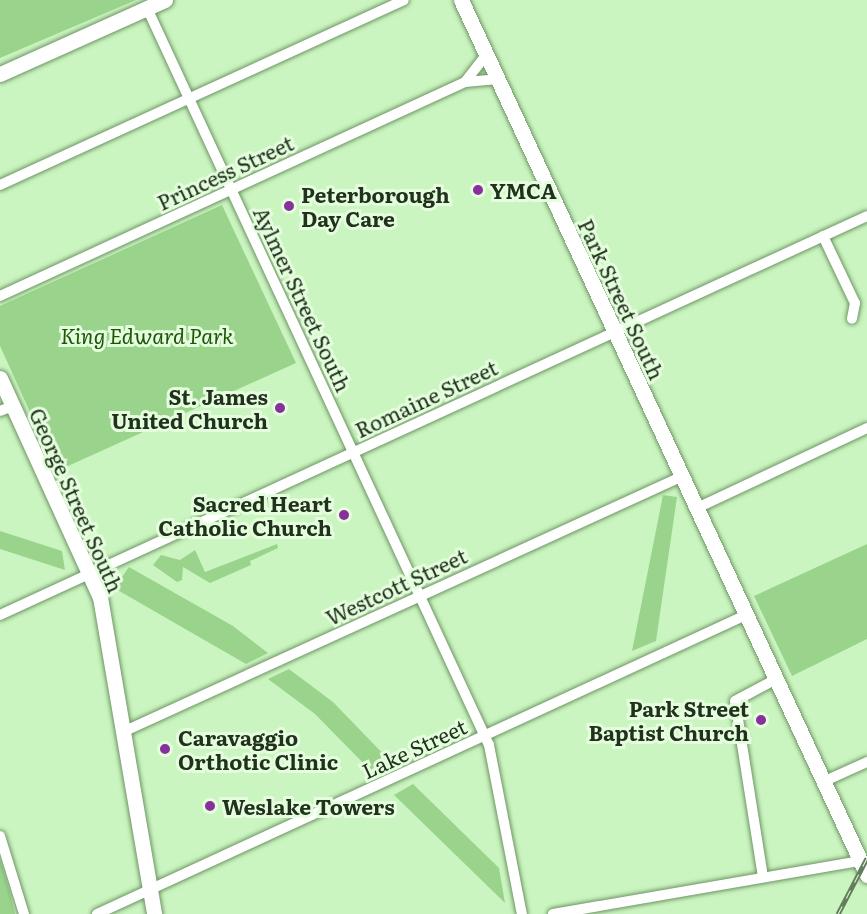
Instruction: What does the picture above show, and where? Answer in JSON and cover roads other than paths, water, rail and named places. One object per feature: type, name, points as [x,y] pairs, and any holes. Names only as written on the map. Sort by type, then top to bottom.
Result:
[{"type":"main road","points":[[0,74],[165,0]]},
{"type":"main road","name":"Park Street South","points":[[461,0],[614,333],[825,781],[867,876]]},
{"type":"main road","name":"George Street South","points":[[0,378],[6,408],[89,574],[109,637],[154,914]]},
{"type":"street","points":[[0,184],[404,0]]},
{"type":"street","name":"Aylmer Street South","points":[[147,8],[485,735],[497,769],[522,914]]},
{"type":"street","name":"Princess Street","points":[[465,82],[486,54]]},
{"type":"street","name":"Princess Street","points":[[0,296],[465,82],[498,80]]},
{"type":"street","name":"Romaine Street","points":[[0,615],[867,216]]},
{"type":"street","points":[[823,236],[855,303],[852,319]]},
{"type":"street","points":[[697,508],[867,428]]},
{"type":"street","name":"Westcott Street","points":[[125,731],[682,476]]},
{"type":"street","name":"Lake Street","points":[[97,914],[746,615]]},
{"type":"street","points":[[763,877],[735,701],[776,679]]},
{"type":"street","points":[[825,781],[867,762]]},
{"type":"street","points":[[0,836],[24,914]]},
{"type":"street","points":[[553,914],[860,861]]},
{"type":"railway","points":[[838,914],[867,858]]},
{"type":"place","name":"YMCA","points":[[478,190]]},
{"type":"place","name":"Peterborough Day Care","points":[[289,206]]},
{"type":"place","name":"St. James United Church","points":[[280,408]]},
{"type":"place","name":"Sacred Heart Catholic Church","points":[[344,515]]},
{"type":"place","name":"Park Street Baptist Church","points":[[761,720]]},
{"type":"place","name":"Caravaggio Orthotic Clinic","points":[[165,749]]},
{"type":"place","name":"Weslake Towers","points":[[210,806]]},
{"type":"park label","name":"King Edward Park","points":[[147,335]]}]
